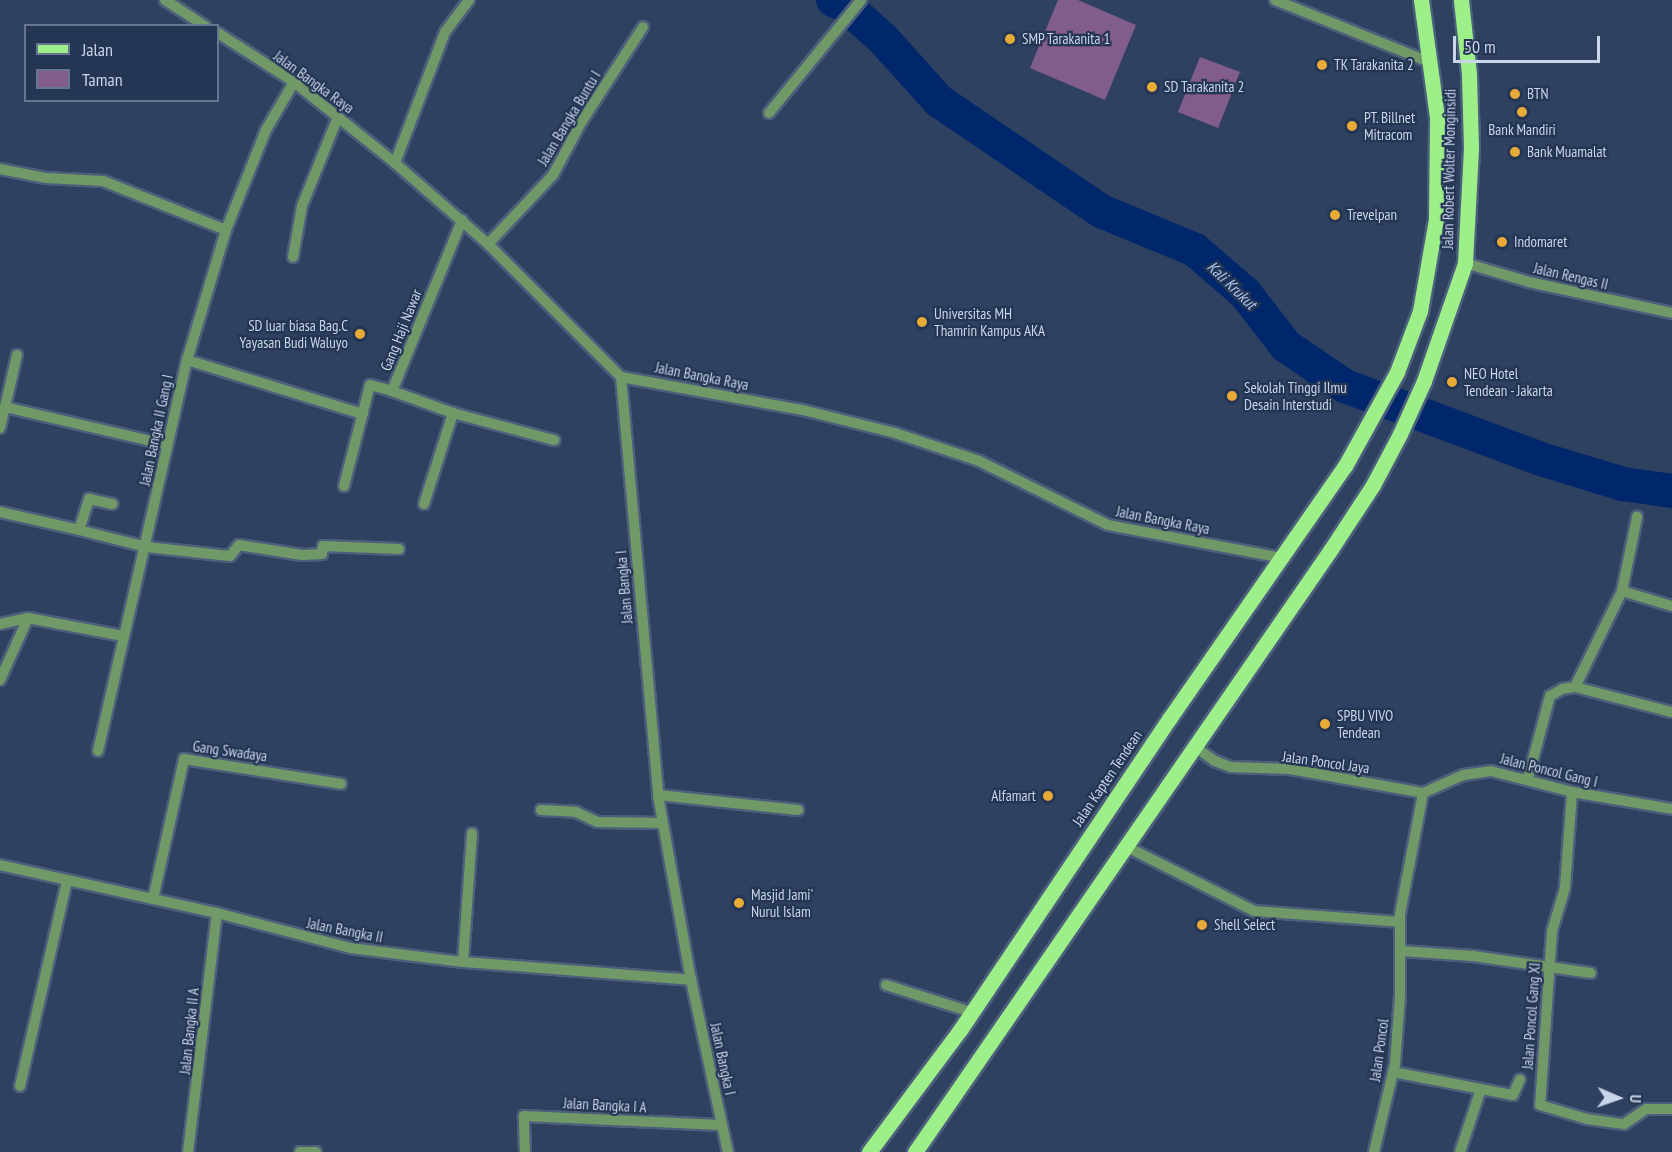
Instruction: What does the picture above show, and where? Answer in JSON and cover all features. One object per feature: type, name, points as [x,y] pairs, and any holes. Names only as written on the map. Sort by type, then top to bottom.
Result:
[{"type":"main road","name":"Jalan Robert Wolter Monginsidi","points":[[1371,422],[1397,372],[1420,311],[1436,219],[1439,153],[1432,63],[1422,0]]},
{"type":"main road","name":"Jalan Robert Wolter Monginsidi","points":[[1194,746],[1373,485],[1424,381],[1464,263],[1469,220],[1470,116],[1461,0]]},
{"type":"main road","name":"Jalan Kapten Tendean","points":[[868,1152],[971,1012],[1282,558],[1371,422]]},
{"type":"main road","points":[[915,1152],[1194,746]]},
{"type":"street","points":[[165,0],[202,24]]},
{"type":"street","points":[[395,164],[446,32],[469,0]]},
{"type":"street","points":[[1275,0],[1432,63]]},
{"type":"street","points":[[769,113],[860,1]]},
{"type":"street","name":"Jalan Bangka Buntu I","points":[[488,244],[553,175],[582,121],[643,27]]},
{"type":"street","name":"Jalan Bangka Raya","points":[[219,34],[294,82],[462,220],[621,377],[802,410],[895,433],[979,461],[1108,525],[1282,558]]},
{"type":"street","name":"Jalan Bangka II Gang I","points":[[98,752],[187,360],[226,230],[266,129],[294,82]]},
{"type":"street","points":[[292,257],[302,206],[338,117]]},
{"type":"street","points":[[0,169],[46,178],[103,180],[226,230]]},
{"type":"street","name":"Gang Haji Nawar","points":[[462,220],[392,392],[453,413],[554,440]]},
{"type":"street","name":"Jalan Rengas II","points":[[1464,263],[1529,282],[1672,313]]},
{"type":"street","points":[[0,428],[18,355]]},
{"type":"street","points":[[187,360],[363,414]]},
{"type":"street","name":"Jalan Bangka I","points":[[621,377],[658,795],[691,980],[728,1152]]},
{"type":"street","points":[[344,486],[370,385],[392,392]]},
{"type":"street","points":[[5,407],[168,445]]},
{"type":"street","points":[[424,504],[453,413]]},
{"type":"street","points":[[79,530],[89,499],[112,504]]},
{"type":"street","points":[[0,512],[146,547],[230,556],[239,545],[302,555],[322,554],[323,546],[399,549]]},
{"type":"street","points":[[1575,687],[1622,591],[1637,517]]},
{"type":"street","points":[[1622,591],[1672,606]]},
{"type":"street","points":[[0,680],[28,618]]},
{"type":"street","points":[[0,624],[28,618],[123,636]]},
{"type":"street","points":[[1528,778],[1550,696],[1562,688],[1575,687],[1672,712]]},
{"type":"street","name":"Jalan Poncol Jaya","points":[[1194,746],[1231,767],[1290,769],[1423,792]]},
{"type":"street","name":"Gang Swadaya","points":[[153,898],[184,759],[342,784]]},
{"type":"street","name":"Jalan Poncol Gang I","points":[[1423,792],[1476,772],[1528,778],[1572,792],[1672,809]]},
{"type":"street","name":"Jalan Poncol","points":[[1374,1152],[1393,1072],[1402,951],[1399,922],[1423,792]]},
{"type":"street","name":"Jalan Poncol Gang XI","points":[[1572,792],[1565,888],[1552,931],[1540,1105],[1587,1119],[1623,1124],[1646,1109],[1672,1108]]},
{"type":"street","points":[[658,795],[798,810]]},
{"type":"street","points":[[541,810],[576,812],[597,822],[663,823]]},
{"type":"street","points":[[463,962],[472,833]]},
{"type":"street","points":[[1125,846],[1254,911],[1399,922]]},
{"type":"street","name":"Jalan Bangka II","points":[[0,864],[217,913],[350,948],[463,962],[691,980]]},
{"type":"street","points":[[20,1086],[68,881]]},
{"type":"street","name":"Jalan Bangka II A","points":[[188,1152],[217,913]]},
{"type":"street","points":[[1402,951],[1473,956],[1549,970],[1591,973]]},
{"type":"street","points":[[886,985],[971,1012]]},
{"type":"street","points":[[1393,1072],[1517,1095],[1520,1079]]},
{"type":"street","points":[[1460,1152],[1481,1089]]},
{"type":"street","name":"Jalan Bangka I A","points":[[525,1152],[524,1116],[721,1125]]},
{"type":"street","points":[[300,1152],[316,1152]]},
{"type":"green space","points":[[1058,0],[1078,0],[1136,25],[1105,100],[1030,68]]},
{"type":"green space","points":[[1200,57],[1240,72],[1218,128],[1178,112]]},
{"type":"waterway","name":"Kali Krukut","points":[[833,0],[845,5],[883,39],[939,101],[1101,211],[1195,250],[1245,293],[1286,346],[1345,386],[1544,460],[1623,484],[1672,491]]},
{"type":"place","name":"SMP Tarakanita 1","points":[[1010,39]]},
{"type":"place","name":"TK Tarakanita 2","points":[[1322,65]]},
{"type":"place","name":"SD Tarakanita 2","points":[[1152,87]]},
{"type":"place","name":"BTN","points":[[1515,94]]},
{"type":"place","name":"Bank Mandiri","points":[[1522,112]]},
{"type":"place","name":"PT. Billnet Mitracom","points":[[1352,126]]},
{"type":"place","name":"Bank Muamalat","points":[[1515,152]]},
{"type":"place","name":"Trevelpan","points":[[1335,215]]},
{"type":"place","name":"Indomaret","points":[[1502,242]]},
{"type":"place","name":"Universitas MH Thamrin Kampus AKA","points":[[922,322]]},
{"type":"place","name":"SD luar biasa Bag.C Yayasan Budi Waluyo","points":[[360,334]]},
{"type":"place","name":"NEO Hotel Tendean - Jakarta","points":[[1452,382]]},
{"type":"place","name":"Sekolah Tinggi Ilmu Desain Interstudi","points":[[1232,396]]},
{"type":"place","name":"SPBU VIVO Tendean","points":[[1325,724]]},
{"type":"place","name":"Alfamart","points":[[1048,796]]},
{"type":"place","name":"Masjid Jami' Nurul Islam","points":[[739,903]]},
{"type":"place","name":"Shell Select","points":[[1202,925]]}]
